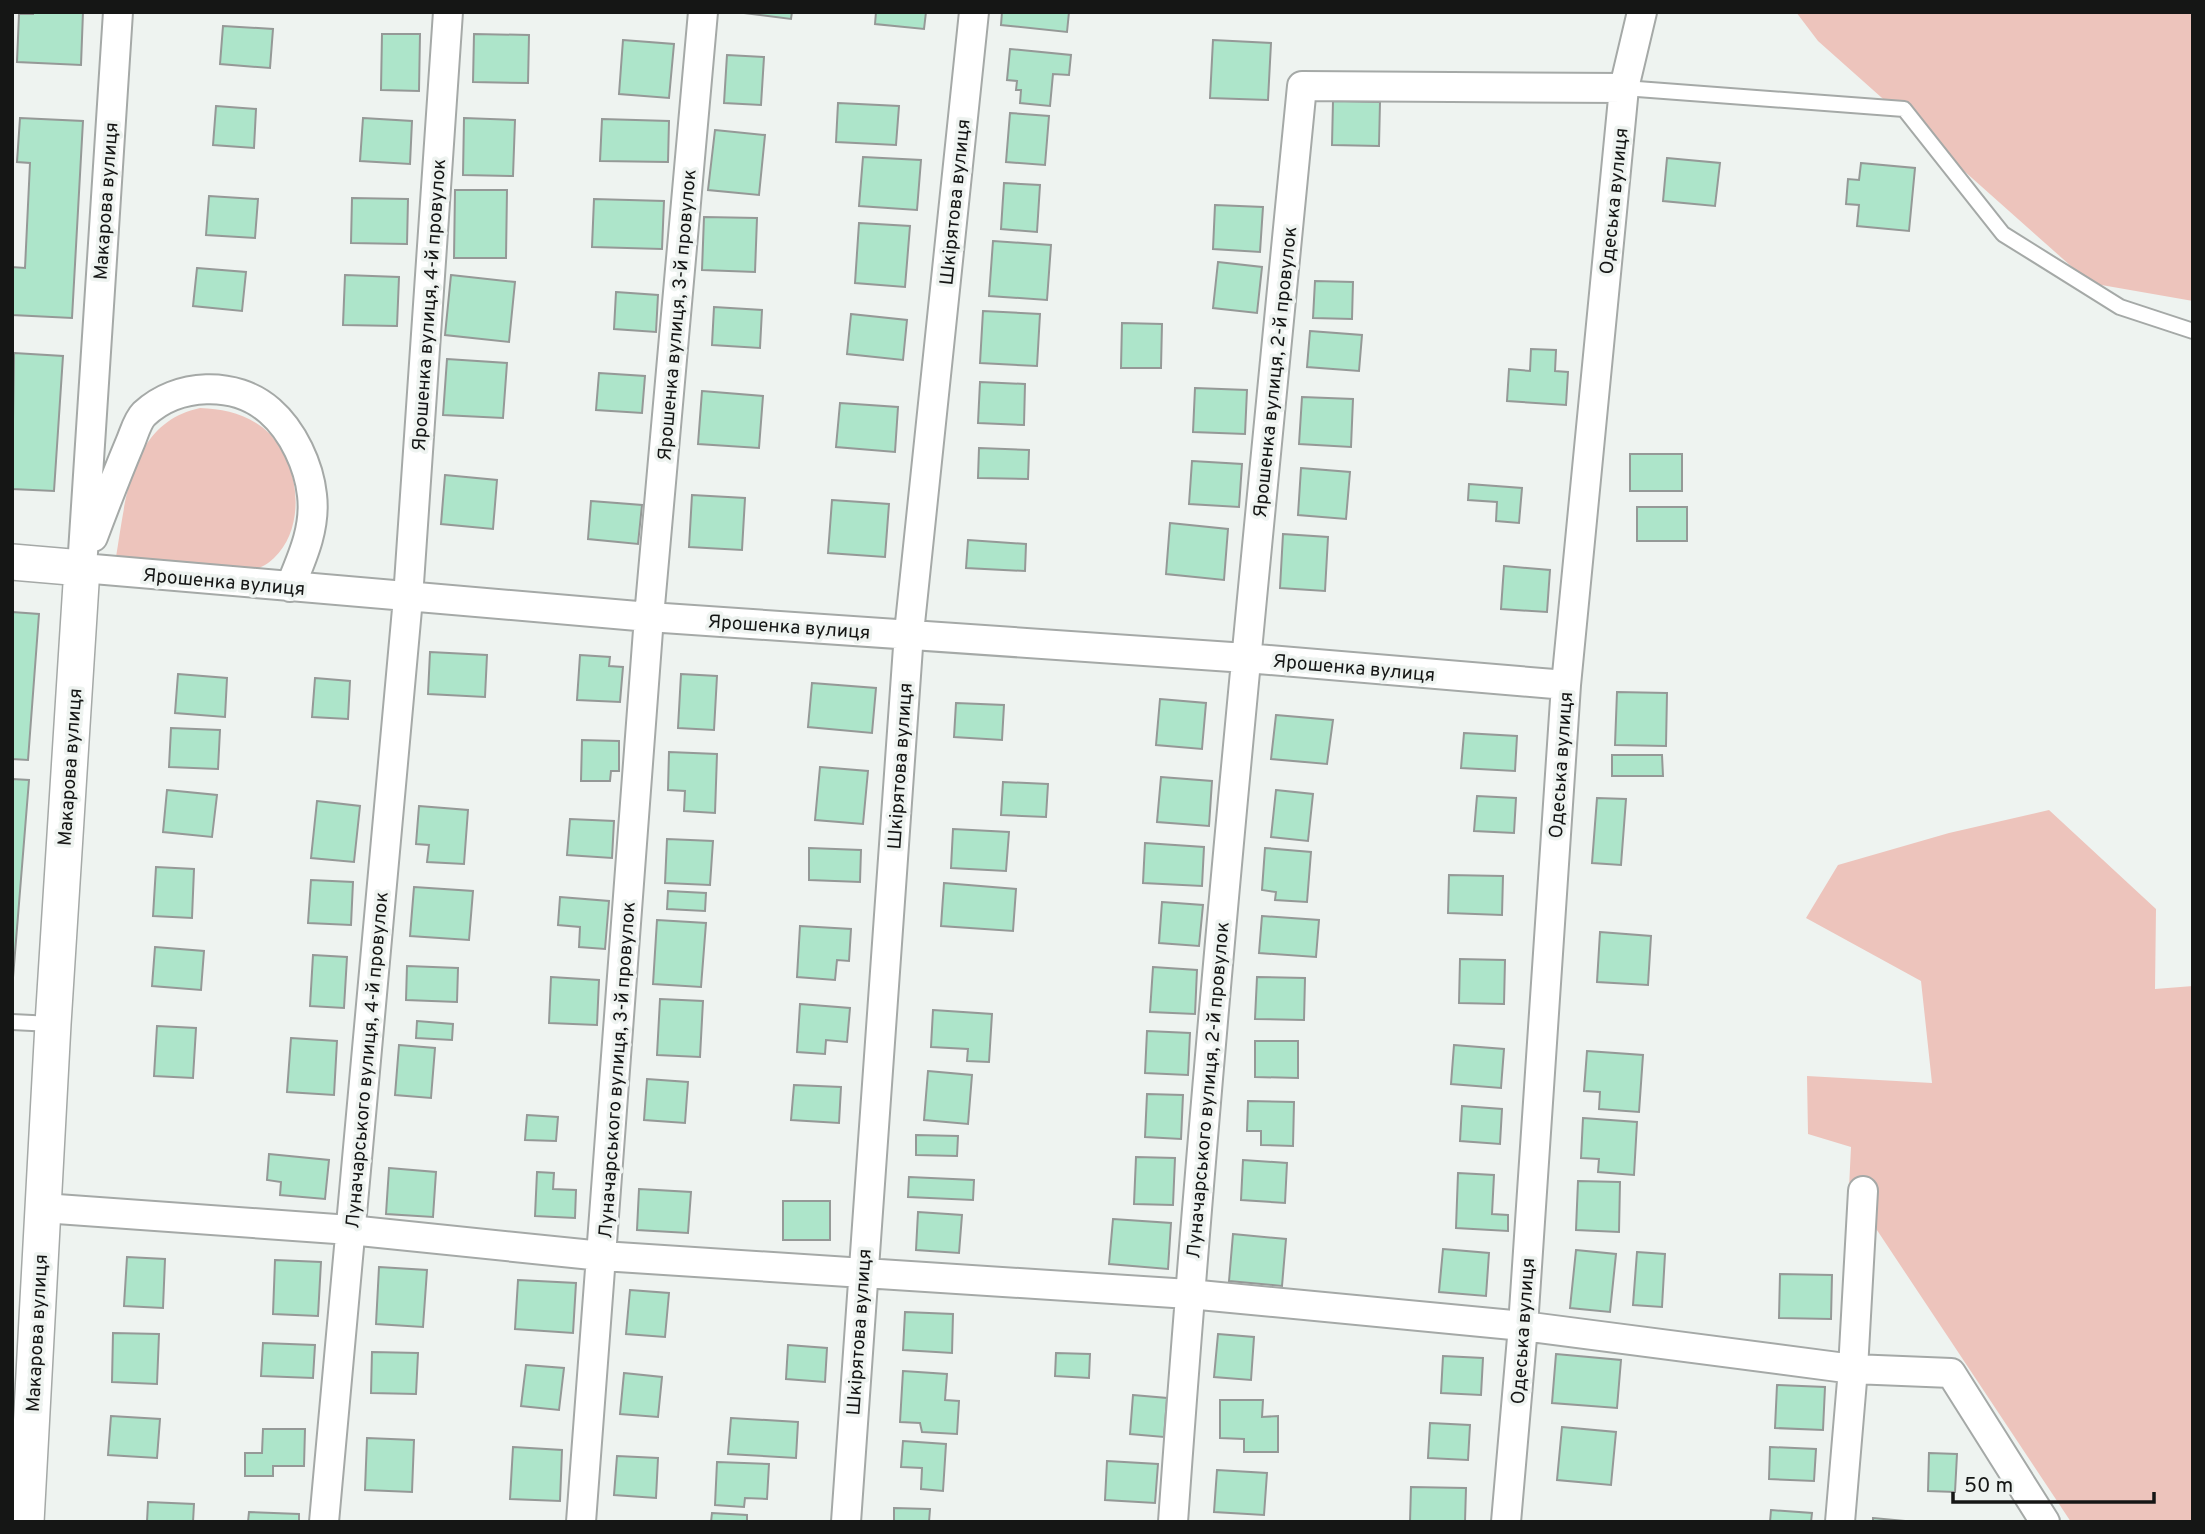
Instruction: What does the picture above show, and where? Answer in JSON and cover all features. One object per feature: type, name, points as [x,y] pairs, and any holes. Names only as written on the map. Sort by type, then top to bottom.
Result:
[{"type":"street","name":"Макарова вулиця","points":[[26,1522],[22,1426],[43,1208],[118,12]]},
{"type":"street","name":"Ярошенка вулиця, 4-й провулок","points":[[408,598],[448,12]]},
{"type":"street","name":"Ярошенка вулиця, 3-й провулок","points":[[649,617],[703,12]]},
{"type":"street","name":"Шкірятова вулиця","points":[[846,1522],[909,634],[974,12]]},
{"type":"street","name":"Одеська вулиця","points":[[1506,1522],[1523,1326],[1566,685],[1624,88],[1643,12]]},
{"type":"street","name":"Ярошенка вулиця, 2-й провулок","points":[[1246,658],[1302,86],[1624,88]]},
{"type":"street","points":[[82,568],[108,495],[141,416],[164,399],[188,391],[218,389],[244,396],[270,411],[288,432],[303,459],[312,494],[313,522],[290,587]]},
{"type":"street","name":"Ярошенка вулиця","points":[[12,562],[408,598],[1246,658],[1566,685]]},
{"type":"street","name":"Луначарського вулиця, 4-й провулок","points":[[324,1522],[408,598]]},
{"type":"street","name":"Луначарського вулиця, 3-й провулок","points":[[581,1522],[649,617]]},
{"type":"street","name":"Луначарського вулиця, 2-й провулок","points":[[1172,1522],[1189,1294],[1246,658]]},
{"type":"street","points":[[1840,1522],[1853,1369],[1863,1191]]},
{"type":"street","points":[[43,1208],[350,1230],[602,1256],[1189,1294],[1523,1326],[1853,1369],[1951,1373],[2045,1522]]},
{"type":"lane","points":[[1624,88],[1904,109],[2003,234],[2120,307],[2193,331]]},
{"type":"lane","points":[[12,1022],[53,1024]]},
{"type":"shaded area","points":[[1796,12],[2193,12],[2193,301],[2090,283],[1818,41]]},
{"type":"shaded area","points":[[200,408],[232,413],[248,418],[262,427],[275,439],[291,472],[295,509],[292,528],[285,544],[268,563],[246,573],[116,557],[129,488],[145,446],[159,429],[177,416]]},
{"type":"shaded area","points":[[2049,810],[2156,909],[2155,989],[2193,986],[2193,1522],[2071,1522],[1849,1188],[1851,1147],[1808,1134],[1807,1076],[1932,1083],[1921,981],[1806,918],[1838,865],[1949,833]]},
{"type":"building","points":[[83,12],[81,65],[17,62],[19,14]]},
{"type":"building","points":[[736,12],[792,12],[791,19]]},
{"type":"building","points":[[876,12],[926,12],[924,29],[875,24]]},
{"type":"building","points":[[1002,12],[1069,12],[1067,32],[1001,25]]},
{"type":"building","points":[[223,26],[273,29],[270,68],[220,64]]},
{"type":"building","points":[[382,34],[420,34],[419,91],[381,90]]},
{"type":"building","points":[[474,34],[529,35],[528,83],[473,82]]},
{"type":"building","points":[[623,40],[674,44],[669,98],[619,94]]},
{"type":"building","points":[[1213,40],[1271,43],[1268,100],[1210,98]]},
{"type":"building","points":[[1010,49],[1071,55],[1069,75],[1053,74],[1050,106],[1020,103],[1021,90],[1016,90],[1017,81],[1007,80]]},
{"type":"building","points":[[727,55],[764,57],[761,105],[724,103]]},
{"type":"building","points":[[1333,101],[1380,102],[1379,146],[1332,145]]},
{"type":"building","points":[[838,103],[899,106],[896,145],[836,142]]},
{"type":"building","points":[[216,106],[256,109],[254,148],[213,145]]},
{"type":"building","points":[[1010,113],[1049,116],[1045,165],[1006,162]]},
{"type":"building","points":[[20,118],[83,121],[72,318],[12,315],[12,267],[25,268],[30,163],[17,162]]},
{"type":"building","points":[[363,118],[412,121],[410,164],[360,161]]},
{"type":"building","points":[[464,118],[515,120],[513,176],[463,175]]},
{"type":"building","points":[[602,119],[669,121],[668,162],[600,161]]},
{"type":"building","points":[[715,130],[765,135],[759,195],[708,190]]},
{"type":"building","points":[[863,157],[921,160],[917,210],[859,206]]},
{"type":"building","points":[[1667,158],[1720,163],[1715,206],[1663,201]]},
{"type":"building","points":[[1861,163],[1915,168],[1909,231],[1857,226],[1859,205],[1846,204],[1848,179],[1859,180]]},
{"type":"building","points":[[1004,183],[1040,185],[1037,232],[1001,229]]},
{"type":"building","points":[[455,190],[507,190],[506,258],[454,258]]},
{"type":"building","points":[[209,196],[258,199],[255,238],[206,235]]},
{"type":"building","points":[[352,198],[408,199],[407,244],[351,243]]},
{"type":"building","points":[[594,199],[664,201],[662,249],[592,247]]},
{"type":"building","points":[[1215,205],[1263,207],[1260,252],[1213,249]]},
{"type":"building","points":[[704,217],[757,218],[755,272],[702,270]]},
{"type":"building","points":[[859,223],[910,226],[905,287],[855,283]]},
{"type":"building","points":[[993,241],[1051,245],[1047,300],[989,296]]},
{"type":"building","points":[[1218,262],[1262,267],[1257,313],[1213,308]]},
{"type":"building","points":[[197,268],[246,272],[242,311],[193,306]]},
{"type":"building","points":[[345,275],[399,277],[397,326],[343,325]]},
{"type":"building","points":[[451,275],[515,282],[509,342],[445,335]]},
{"type":"building","points":[[1315,281],[1353,282],[1352,319],[1313,318]]},
{"type":"building","points":[[616,292],[658,295],[656,332],[614,329]]},
{"type":"building","points":[[714,307],[762,310],[760,348],[712,345]]},
{"type":"building","points":[[983,311],[1040,314],[1037,366],[980,363]]},
{"type":"building","points":[[851,314],[907,320],[903,360],[847,354]]},
{"type":"building","points":[[1122,323],[1162,324],[1161,368],[1121,368]]},
{"type":"building","points":[[1310,331],[1362,335],[1359,371],[1307,367]]},
{"type":"building","points":[[1531,349],[1556,350],[1555,371],[1568,372],[1566,405],[1507,401],[1509,369],[1530,371]]},
{"type":"building","points":[[14,353],[63,356],[54,491],[12,489]]},
{"type":"building","points":[[447,359],[507,363],[503,418],[443,415]]},
{"type":"building","points":[[599,373],[645,376],[642,413],[596,410]]},
{"type":"building","points":[[980,382],[1025,384],[1024,425],[978,423]]},
{"type":"building","points":[[1195,388],[1247,390],[1245,434],[1193,432]]},
{"type":"building","points":[[702,391],[763,396],[759,448],[698,444]]},
{"type":"building","points":[[1302,397],[1353,399],[1351,447],[1299,444]]},
{"type":"building","points":[[840,403],[898,407],[895,452],[836,447]]},
{"type":"building","points":[[979,448],[1029,450],[1028,479],[978,478]]},
{"type":"building","points":[[1630,454],[1682,454],[1682,491],[1630,491]]},
{"type":"building","points":[[1192,461],[1242,464],[1239,507],[1189,504]]},
{"type":"building","points":[[1301,468],[1350,472],[1346,519],[1298,515]]},
{"type":"building","points":[[445,475],[497,480],[493,529],[441,524]]},
{"type":"building","points":[[1469,484],[1522,488],[1519,523],[1496,521],[1497,502],[1468,500]]},
{"type":"building","points":[[692,495],[745,498],[742,550],[689,547]]},
{"type":"building","points":[[832,500],[889,504],[885,557],[828,553]]},
{"type":"building","points":[[591,501],[642,505],[638,544],[588,539]]},
{"type":"building","points":[[1637,507],[1687,507],[1687,541],[1637,541]]},
{"type":"building","points":[[1170,523],[1228,529],[1224,580],[1166,574]]},
{"type":"building","points":[[1283,534],[1328,537],[1325,591],[1280,588]]},
{"type":"building","points":[[968,540],[1026,544],[1025,571],[966,568]]},
{"type":"building","points":[[1504,566],[1550,570],[1547,612],[1501,609]]},
{"type":"building","points":[[12,612],[39,614],[28,760],[12,759]]},
{"type":"building","points":[[430,652],[487,655],[485,697],[428,694]]},
{"type":"building","points":[[580,655],[610,657],[609,666],[623,667],[620,702],[577,700]]},
{"type":"building","points":[[178,674],[227,678],[225,717],[175,713]]},
{"type":"building","points":[[681,674],[717,676],[714,730],[678,728]]},
{"type":"building","points":[[315,678],[350,681],[348,719],[312,717]]},
{"type":"building","points":[[812,683],[876,688],[872,733],[808,727]]},
{"type":"building","points":[[1617,692],[1667,693],[1666,746],[1615,745]]},
{"type":"building","points":[[1160,699],[1206,703],[1202,749],[1156,745]]},
{"type":"building","points":[[956,703],[1004,705],[1002,740],[954,737]]},
{"type":"building","points":[[1276,715],[1333,720],[1327,764],[1271,759]]},
{"type":"building","points":[[171,728],[220,730],[218,769],[169,767]]},
{"type":"building","points":[[1464,733],[1517,736],[1515,771],[1461,768]]},
{"type":"building","points":[[582,740],[619,741],[619,771],[611,771],[610,781],[581,781]]},
{"type":"building","points":[[669,752],[717,754],[715,813],[684,811],[685,791],[668,790]]},
{"type":"building","points":[[1612,755],[1662,755],[1663,776],[1612,776]]},
{"type":"building","points":[[820,767],[868,771],[863,824],[815,820]]},
{"type":"building","points":[[1161,777],[1212,781],[1209,826],[1157,822]]},
{"type":"building","points":[[12,779],[29,780],[12,990]]},
{"type":"building","points":[[1003,782],[1048,784],[1046,817],[1001,815]]},
{"type":"building","points":[[167,790],[217,795],[212,837],[163,832]]},
{"type":"building","points":[[1276,790],[1313,794],[1308,841],[1271,837]]},
{"type":"building","points":[[1477,796],[1516,798],[1514,833],[1474,831]]},
{"type":"building","points":[[1597,798],[1626,799],[1621,865],[1592,863]]},
{"type":"building","points":[[317,801],[360,806],[354,862],[311,858]]},
{"type":"building","points":[[419,806],[468,810],[464,864],[427,862],[429,845],[416,844]]},
{"type":"building","points":[[570,819],[614,821],[612,858],[567,855]]},
{"type":"building","points":[[953,829],[1009,832],[1006,871],[951,868]]},
{"type":"building","points":[[667,839],[713,841],[710,885],[665,883]]},
{"type":"building","points":[[1145,843],[1204,847],[1202,886],[1143,883]]},
{"type":"building","points":[[809,848],[861,850],[860,882],[809,880]]},
{"type":"building","points":[[1265,848],[1311,852],[1307,902],[1275,900],[1276,892],[1262,890]]},
{"type":"building","points":[[156,867],[194,869],[192,918],[153,916]]},
{"type":"building","points":[[1449,875],[1503,876],[1502,915],[1448,913]]},
{"type":"building","points":[[311,880],[353,882],[351,925],[308,923]]},
{"type":"building","points":[[944,883],[1016,889],[1013,931],[941,926]]},
{"type":"building","points":[[414,887],[473,891],[469,940],[410,936]]},
{"type":"building","points":[[668,891],[706,893],[705,911],[667,909]]},
{"type":"building","points":[[560,897],[609,901],[605,949],[579,947],[580,927],[558,925]]},
{"type":"building","points":[[1162,902],[1203,905],[1199,946],[1159,943]]},
{"type":"building","points":[[1262,916],[1319,920],[1316,957],[1259,953]]},
{"type":"building","points":[[657,920],[706,923],[701,987],[653,984]]},
{"type":"building","points":[[800,926],[851,929],[849,961],[837,960],[835,980],[797,977]]},
{"type":"building","points":[[1600,932],[1651,936],[1648,985],[1597,982]]},
{"type":"building","points":[[155,947],[204,951],[201,990],[152,986]]},
{"type":"building","points":[[313,955],[347,957],[344,1008],[310,1006]]},
{"type":"building","points":[[1460,959],[1505,960],[1504,1004],[1459,1003]]},
{"type":"building","points":[[407,966],[458,968],[457,1002],[406,1000]]},
{"type":"building","points":[[1153,967],[1197,970],[1195,1014],[1150,1012]]},
{"type":"building","points":[[551,977],[599,980],[597,1025],[549,1023]]},
{"type":"building","points":[[1257,977],[1305,978],[1304,1020],[1255,1019]]},
{"type":"building","points":[[660,999],[703,1001],[700,1057],[657,1055]]},
{"type":"building","points":[[800,1004],[850,1008],[847,1042],[826,1040],[825,1054],[797,1052]]},
{"type":"building","points":[[933,1010],[992,1014],[989,1062],[967,1061],[968,1049],[931,1047]]},
{"type":"building","points":[[417,1021],[453,1024],[452,1040],[416,1038]]},
{"type":"building","points":[[157,1026],[196,1028],[193,1078],[154,1076]]},
{"type":"building","points":[[1147,1031],[1190,1033],[1188,1075],[1145,1073]]},
{"type":"building","points":[[291,1038],[337,1041],[334,1095],[287,1092]]},
{"type":"building","points":[[1255,1041],[1298,1041],[1298,1078],[1255,1077]]},
{"type":"building","points":[[399,1045],[435,1048],[431,1098],[395,1095]]},
{"type":"building","points":[[1454,1045],[1504,1049],[1501,1088],[1451,1084]]},
{"type":"building","points":[[1587,1051],[1643,1055],[1639,1112],[1599,1109],[1600,1092],[1584,1091]]},
{"type":"building","points":[[928,1071],[972,1075],[968,1124],[924,1120]]},
{"type":"building","points":[[647,1079],[688,1082],[685,1123],[644,1120]]},
{"type":"building","points":[[794,1085],[841,1087],[839,1123],[791,1120]]},
{"type":"building","points":[[1147,1094],[1183,1095],[1181,1139],[1145,1137]]},
{"type":"building","points":[[1248,1101],[1294,1102],[1293,1146],[1261,1145],[1261,1131],[1247,1131]]},
{"type":"building","points":[[1462,1106],[1502,1109],[1500,1144],[1460,1141]]},
{"type":"building","points":[[527,1115],[558,1117],[556,1141],[525,1140]]},
{"type":"building","points":[[1583,1118],[1637,1122],[1634,1175],[1598,1172],[1599,1159],[1581,1158]]},
{"type":"building","points":[[916,1135],[958,1136],[957,1156],[916,1155]]},
{"type":"building","points":[[269,1154],[329,1160],[325,1199],[280,1195],[281,1182],[267,1180]]},
{"type":"building","points":[[1136,1157],[1175,1158],[1173,1205],[1134,1204]]},
{"type":"building","points":[[1243,1160],[1287,1163],[1285,1203],[1241,1200]]},
{"type":"building","points":[[389,1168],[436,1172],[433,1217],[386,1214]]},
{"type":"building","points":[[537,1172],[554,1173],[553,1189],[576,1190],[575,1218],[535,1216]]},
{"type":"building","points":[[1458,1173],[1494,1175],[1492,1214],[1508,1215],[1508,1231],[1456,1228]]},
{"type":"building","points":[[909,1177],[974,1180],[973,1200],[908,1197]]},
{"type":"building","points":[[1578,1181],[1620,1182],[1619,1232],[1576,1230]]},
{"type":"building","points":[[639,1189],[691,1192],[688,1233],[637,1230]]},
{"type":"building","points":[[783,1201],[830,1201],[830,1240],[783,1240]]},
{"type":"building","points":[[918,1212],[962,1215],[959,1253],[916,1250]]},
{"type":"building","points":[[1113,1219],[1171,1223],[1168,1269],[1109,1264]]},
{"type":"building","points":[[1233,1234],[1286,1239],[1282,1286],[1229,1281]]},
{"type":"building","points":[[1443,1249],[1489,1253],[1486,1296],[1439,1292]]},
{"type":"building","points":[[1576,1250],[1616,1254],[1610,1312],[1570,1308]]},
{"type":"building","points":[[1637,1252],[1665,1254],[1662,1307],[1633,1305]]},
{"type":"building","points":[[127,1257],[165,1259],[163,1308],[124,1306]]},
{"type":"building","points":[[275,1260],[321,1262],[318,1316],[273,1314]]},
{"type":"building","points":[[379,1267],[427,1270],[423,1327],[376,1324]]},
{"type":"building","points":[[1780,1274],[1832,1275],[1831,1319],[1779,1318]]},
{"type":"building","points":[[518,1280],[576,1283],[573,1333],[515,1329]]},
{"type":"building","points":[[630,1290],[669,1293],[665,1337],[626,1334]]},
{"type":"building","points":[[905,1312],[953,1314],[952,1353],[903,1350]]},
{"type":"building","points":[[113,1333],[159,1334],[157,1384],[112,1382]]},
{"type":"building","points":[[1218,1334],[1254,1337],[1251,1380],[1214,1377]]},
{"type":"building","points":[[263,1343],[315,1345],[313,1378],[261,1376]]},
{"type":"building","points":[[788,1345],[827,1348],[825,1382],[786,1379]]},
{"type":"building","points":[[372,1352],[418,1353],[416,1394],[371,1393]]},
{"type":"building","points":[[1056,1353],[1090,1354],[1089,1378],[1055,1376]]},
{"type":"building","points":[[1556,1354],[1621,1360],[1617,1408],[1552,1403]]},
{"type":"building","points":[[1443,1356],[1483,1358],[1481,1395],[1441,1393]]},
{"type":"building","points":[[526,1365],[564,1368],[559,1410],[521,1406]]},
{"type":"building","points":[[903,1371],[947,1374],[945,1400],[959,1401],[957,1434],[922,1432],[920,1423],[900,1422]]},
{"type":"building","points":[[624,1373],[662,1377],[658,1417],[620,1414]]},
{"type":"building","points":[[1777,1385],[1825,1387],[1823,1430],[1775,1428]]},
{"type":"building","points":[[1133,1395],[1167,1398],[1164,1437],[1130,1434]]},
{"type":"building","points":[[1220,1400],[1263,1400],[1262,1417],[1278,1416],[1278,1452],[1244,1452],[1244,1439],[1220,1438]]},
{"type":"building","points":[[111,1416],[160,1419],[157,1458],[108,1455]]},
{"type":"building","points":[[731,1418],[798,1422],[796,1458],[728,1454]]},
{"type":"building","points":[[1430,1423],[1470,1425],[1468,1460],[1428,1458]]},
{"type":"building","points":[[1562,1427],[1616,1432],[1611,1485],[1557,1480]]},
{"type":"building","points":[[263,1429],[305,1429],[304,1466],[273,1466],[273,1476],[245,1476],[245,1453],[262,1453]]},
{"type":"building","points":[[367,1438],[414,1440],[412,1492],[365,1490]]},
{"type":"building","points":[[903,1441],[946,1444],[943,1491],[921,1489],[922,1468],[901,1467]]},
{"type":"building","points":[[513,1447],[562,1450],[560,1501],[510,1499]]},
{"type":"building","points":[[1770,1447],[1816,1449],[1814,1481],[1769,1479]]},
{"type":"building","points":[[1929,1453],[1957,1454],[1955,1492],[1928,1491]]},
{"type":"building","points":[[617,1456],[658,1458],[656,1498],[614,1495]]},
{"type":"building","points":[[1107,1461],[1158,1464],[1155,1503],[1105,1500]]},
{"type":"building","points":[[717,1462],[769,1464],[767,1499],[745,1498],[744,1507],[715,1505]]},
{"type":"building","points":[[1217,1470],[1267,1473],[1264,1515],[1214,1512]]},
{"type":"building","points":[[1411,1487],[1466,1488],[1465,1522],[1410,1522]]},
{"type":"building","points":[[148,1502],[194,1504],[193,1522],[147,1522]]},
{"type":"building","points":[[894,1508],[930,1509],[929,1522],[894,1522]]},
{"type":"building","points":[[1771,1510],[1812,1513],[1811,1522],[1770,1522]]},
{"type":"building","points":[[249,1512],[299,1514],[299,1522],[248,1522]]},
{"type":"building","points":[[712,1513],[747,1515],[747,1522],[711,1522]]},
{"type":"building","points":[[1873,1518],[1916,1522],[1873,1522]]}]
